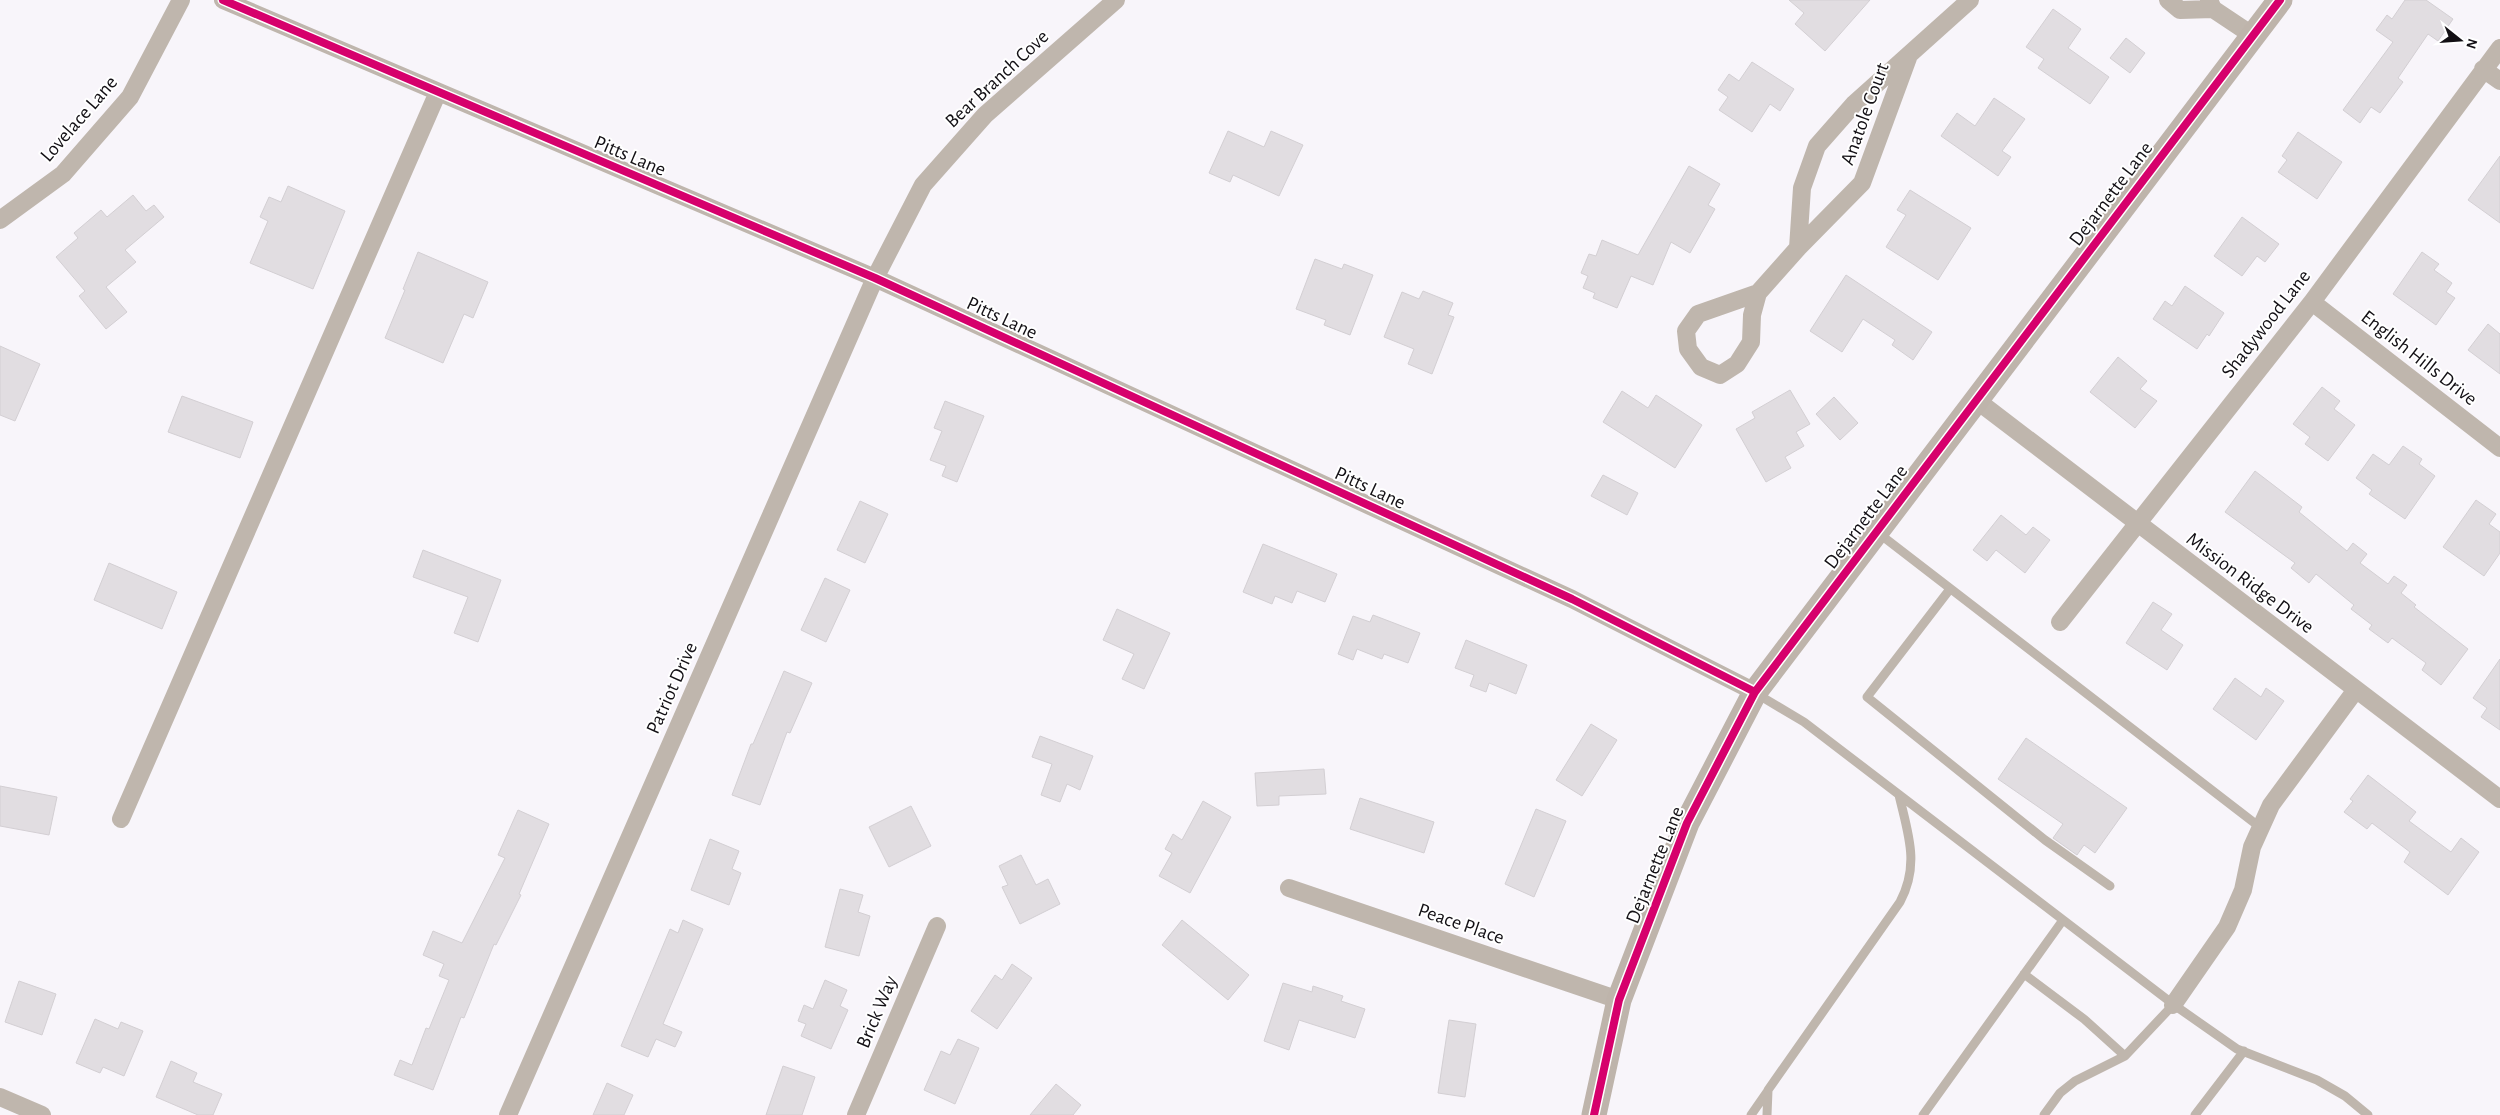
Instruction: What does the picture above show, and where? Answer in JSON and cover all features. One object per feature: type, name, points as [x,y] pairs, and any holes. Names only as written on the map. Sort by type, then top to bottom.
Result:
[{"type":"main road","name":"Dejarnette Lane","points":[[1594,1115],[1619,1000],[1687,823],[1755,692],[2280,0]]},
{"type":"street","name":"Lovelace Lane","points":[[0,220],[63,174],[130,96],[181,0]]},
{"type":"street","name":"Pitts Lane","points":[[223,0],[875,278],[1572,599],[1755,692]]},
{"type":"street","name":"Bear Branch Cove","points":[[875,278],[923,185],[985,115],[1116,0]]},
{"type":"street","name":"Anatole Court","points":[[1798,248],[1802,188],[1817,146],[1854,104],[1908,58],[1970,0]]},
{"type":"street","points":[[2168,0],[2180,10],[2211,4],[2252,35]]},
{"type":"street","name":"Shadywood Lane","points":[[2060,622],[2312,302],[2483,68],[2500,48]]},
{"type":"street","name":"Anatole Court","points":[[1758,293],[1698,314],[1686,331],[1688,349],[1701,367],[1720,374],[1737,364],[1751,342],[1752,315],[1758,293],[1798,248],[1862,183],[1908,58]]},
{"type":"street","points":[[2483,68],[2500,81]]},
{"type":"street","points":[[121,819],[438,92]]},
{"type":"street","name":"Patriot Drive","points":[[508,1115],[875,278]]},
{"type":"street","name":"English Hills Drive","points":[[2312,302],[2500,448]]},
{"type":"street","name":"Mission Ridge Drive","points":[[1975,400],[2500,799]]},
{"type":"street","points":[[2174,1005],[2227,927],[2243,890],[2252,847],[2271,805],[2355,690]]},
{"type":"street","name":"Peace Place","points":[[1289,888],[1619,1000]]},
{"type":"street","name":"Brick Way","points":[[856,1115],[937,926]]},
{"type":"street","points":[[0,1097],[42,1115]]},
{"type":"lane","points":[[1876,532],[2261,828]]},
{"type":"lane","points":[[1950,590],[1867,696],[2046,840],[2110,886]]},
{"type":"lane","points":[[1755,692],[1804,722],[2174,1005],[2244,1051],[2317,1080],[2345,1096],[2367,1115]]},
{"type":"lane","points":[[1752,1115],[1908,888],[1912,870],[1911,846],[1899,795]]},
{"type":"lane","points":[[1923,1115],[2063,920]]},
{"type":"lane","points":[[2024,974],[2084,1019],[2124,1056]]},
{"type":"lane","points":[[2044,1115],[2060,1094],[2075,1081],[2124,1056],[2174,1005]]},
{"type":"lane","points":[[2195,1115],[2234,1061],[2244,1051]]},
{"type":"lane","points":[[1768,1090],[1768,1115]]},
{"type":"building","points":[[1789,0],[1870,0],[1825,51],[1795,24],[1804,13]]},
{"type":"building","points":[[2405,0],[2426,0],[2453,19],[2438,41],[2428,34],[2398,78],[2403,82],[2380,113],[2371,107],[2360,123],[2343,110],[2393,42],[2376,30],[2387,15],[2392,19]]},
{"type":"building","points":[[2053,9],[2081,29],[2068,48],[2109,77],[2090,104],[2038,68],[2044,59],[2026,47]]},
{"type":"building","points":[[2126,38],[2145,53],[2130,73],[2110,58]]},
{"type":"building","points":[[1752,62],[1794,89],[1780,111],[1770,104],[1752,132],[1719,110],[1728,97],[1718,90],[1729,74],[1739,81]]},
{"type":"building","points":[[1994,98],[2025,119],[2002,151],[2011,157],[1998,176],[1941,136],[1957,113],[1975,126]]},
{"type":"building","points":[[1228,131],[1264,147],[1271,131],[1303,145],[1279,196],[1233,175],[1230,182],[1209,173]]},
{"type":"building","points":[[2298,132],[2342,162],[2317,199],[2278,172],[2287,160],[2282,156]]},
{"type":"building","points":[[2500,156],[2500,223],[2468,200]]},
{"type":"building","points":[[1689,166],[1720,184],[1708,205],[1715,209],[1690,253],[1671,242],[1653,285],[1631,276],[1617,308],[1593,298],[1595,293],[1583,288],[1588,276],[1581,273],[1589,254],[1596,256],[1602,240],[1638,255]]},
{"type":"building","points":[[288,186],[345,211],[313,289],[250,263],[268,221],[260,217],[269,197],[281,202]]},
{"type":"building","points":[[1910,190],[1971,228],[1938,280],[1886,247],[1906,215],[1897,210]]},
{"type":"building","points":[[133,195],[146,211],[154,205],[164,217],[125,250],[136,262],[106,287],[127,312],[106,329],[79,296],[85,291],[56,257],[78,238],[74,233],[101,210],[107,217]]},
{"type":"building","points":[[2242,217],[2279,244],[2265,262],[2257,256],[2242,276],[2214,256]]},
{"type":"building","points":[[418,252],[488,282],[473,318],[464,314],[443,363],[385,338]]},
{"type":"building","points":[[2422,252],[2439,264],[2434,270],[2452,283],[2446,292],[2455,298],[2436,325],[2393,294]]},
{"type":"building","points":[[1315,259],[1342,269],[1344,264],[1373,275],[1350,335],[1324,325],[1326,320],[1296,309]]},
{"type":"building","points":[[1846,275],[1932,332],[1913,360],[1892,345],[1895,340],[1863,319],[1842,352],[1810,331]]},
{"type":"building","points":[[2185,286],[2224,313],[2209,336],[2207,334],[2197,349],[2153,319],[2165,301],[2172,306]]},
{"type":"building","points":[[1423,291],[1453,303],[1448,315],[1454,317],[1432,374],[1408,364],[1414,349],[1384,337],[1402,292],[1419,299]]},
{"type":"building","points":[[2488,324],[2500,334],[2500,374],[2468,350]]},
{"type":"building","points":[[0,346],[40,364],[15,421],[0,415]]},
{"type":"building","points":[[2118,357],[2147,381],[2140,389],[2157,401],[2135,428],[2090,392]]},
{"type":"building","points":[[2322,387],[2340,401],[2334,409],[2355,425],[2328,461],[2305,444],[2310,437],[2293,424]]},
{"type":"building","points":[[1790,390],[1810,424],[1796,432],[1804,446],[1785,457],[1791,468],[1766,482],[1736,429],[1755,418],[1752,412]]},
{"type":"building","points":[[1622,391],[1648,408],[1656,395],[1702,425],[1675,468],[1603,422]]},
{"type":"building","points":[[182,396],[253,422],[240,458],[168,432]]},
{"type":"building","points":[[1834,397],[1858,423],[1840,440],[1816,414]]},
{"type":"building","points":[[945,401],[984,416],[957,482],[942,476],[946,466],[930,460],[942,431],[934,428]]},
{"type":"building","points":[[2403,446],[2422,459],[2419,464],[2435,476],[2405,519],[2369,494],[2372,490],[2356,478],[2373,454],[2389,465]]},
{"type":"building","points":[[2255,471],[2302,507],[2299,512],[2347,551],[2353,543],[2367,554],[2360,563],[2388,584],[2394,576],[2407,585],[2401,593],[2416,605],[2414,607],[2468,649],[2441,685],[2422,670],[2426,663],[2392,638],[2388,643],[2369,629],[2372,625],[2351,609],[2354,605],[2316,574],[2309,583],[2291,568],[2295,563],[2225,512]]},
{"type":"building","points":[[1603,475],[1638,493],[1627,515],[1591,496]]},
{"type":"building","points":[[2476,500],[2496,514],[2489,524],[2500,532],[2500,553],[2484,576],[2443,547]]},
{"type":"building","points":[[860,501],[888,514],[865,563],[837,550]]},
{"type":"building","points":[[2001,515],[2026,535],[2033,527],[2050,540],[2025,573],[1996,550],[1987,561],[1973,550]]},
{"type":"building","points":[[1263,544],[1337,574],[1325,602],[1297,591],[1292,603],[1275,596],[1272,604],[1243,592]]},
{"type":"building","points":[[423,550],[501,580],[478,642],[454,633],[468,597],[413,577]]},
{"type":"building","points":[[109,563],[177,592],[162,629],[94,600]]},
{"type":"building","points":[[825,578],[850,590],[826,642],[801,630]]},
{"type":"building","points":[[2153,602],[2172,614],[2161,630],[2183,645],[2167,670],[2126,643]]},
{"type":"building","points":[[1117,609],[1170,633],[1144,689],[1122,679],[1134,654],[1103,640]]},
{"type":"building","points":[[1373,615],[1420,633],[1408,663],[1384,654],[1382,659],[1357,649],[1353,660],[1338,654],[1353,616],[1370,622]]},
{"type":"building","points":[[1466,640],[1527,665],[1516,694],[1489,683],[1486,692],[1470,686],[1474,675],[1455,668]]},
{"type":"building","points":[[2500,659],[2500,730],[2481,717],[2487,708],[2473,698]]},
{"type":"building","points":[[784,671],[812,683],[790,733],[787,732],[760,805],[732,795],[751,744],[753,744]]},
{"type":"building","points":[[2235,678],[2261,697],[2266,688],[2284,701],[2256,740],[2213,709]]},
{"type":"building","points":[[1591,724],[1617,740],[1582,796],[1556,780]]},
{"type":"building","points":[[1040,736],[1093,756],[1080,790],[1067,784],[1060,802],[1041,795],[1052,764],[1032,757]]},
{"type":"building","points":[[2026,738],[2127,808],[2095,853],[2084,845],[2077,855],[2053,838],[2063,824],[1998,779]]},
{"type":"building","points":[[1324,769],[1326,794],[1279,796],[1279,805],[1257,806],[1255,773]]},
{"type":"building","points":[[2368,775],[2416,812],[2409,821],[2451,852],[2461,838],[2479,852],[2448,895],[2404,862],[2410,852],[2372,823],[2367,829],[2344,812],[2353,801],[2350,799]]},
{"type":"building","points":[[0,786],[57,797],[49,835],[0,826]]},
{"type":"building","points":[[1360,798],[1434,822],[1424,853],[1350,829]]},
{"type":"building","points":[[1203,801],[1231,817],[1190,893],[1159,876],[1172,853],[1165,849],[1173,834],[1182,840]]},
{"type":"building","points":[[911,806],[931,846],[889,867],[869,827]]},
{"type":"building","points":[[1536,809],[1566,821],[1534,897],[1505,884]]},
{"type":"building","points":[[518,810],[549,824],[519,894],[521,895],[496,945],[494,944],[464,1018],[461,1017],[433,1090],[394,1075],[400,1060],[412,1065],[426,1028],[429,1029],[449,980],[439,976],[444,964],[423,955],[433,931],[462,943],[505,858],[498,855]]},
{"type":"building","points":[[710,839],[739,851],[732,869],[741,873],[729,905],[691,890]]},
{"type":"building","points":[[1021,855],[1036,885],[1048,879],[1060,904],[1020,924],[1002,887],[1008,885],[999,866]]},
{"type":"building","points":[[840,889],[863,895],[858,912],[870,916],[859,956],[825,947]]},
{"type":"building","points":[[683,920],[703,929],[663,1024],[682,1032],[675,1047],[656,1039],[648,1057],[621,1046],[670,929],[678,933]]},
{"type":"building","points":[[1182,920],[1249,975],[1228,1000],[1162,945]]},
{"type":"building","points":[[1012,964],[1032,978],[997,1029],[971,1011],[995,975],[1002,980]]},
{"type":"building","points":[[825,980],[847,990],[840,1006],[848,1010],[831,1049],[801,1036],[806,1024],[798,1021],[804,1005],[813,1009]]},
{"type":"building","points":[[19,981],[56,994],[42,1035],[5,1022]]},
{"type":"building","points":[[1283,983],[1312,992],[1313,986],[1343,996],[1341,1001],[1365,1009],[1355,1038],[1299,1020],[1289,1050],[1264,1041]]},
{"type":"building","points":[[95,1019],[118,1029],[121,1022],[143,1031],[124,1076],[103,1067],[100,1073],[76,1063]]},
{"type":"building","points":[[1449,1020],[1476,1024],[1465,1097],[1438,1093]]},
{"type":"building","points":[[958,1039],[979,1048],[955,1104],[924,1090],[941,1051],[950,1055]]},
{"type":"building","points":[[171,1061],[197,1073],[193,1082],[222,1094],[213,1115],[198,1115],[156,1097]]},
{"type":"building","points":[[783,1066],[815,1077],[802,1115],[766,1115]]},
{"type":"building","points":[[607,1083],[633,1095],[624,1115],[593,1115]]},
{"type":"building","points":[[1056,1084],[1081,1105],[1073,1115],[1030,1115]]},
{"type":"cycle path","points":[[223,0],[875,278],[1572,599],[1755,692]]},
{"type":"cycle path","points":[[1594,1115],[1619,1000],[1687,823],[1755,692],[2280,0]]}]
